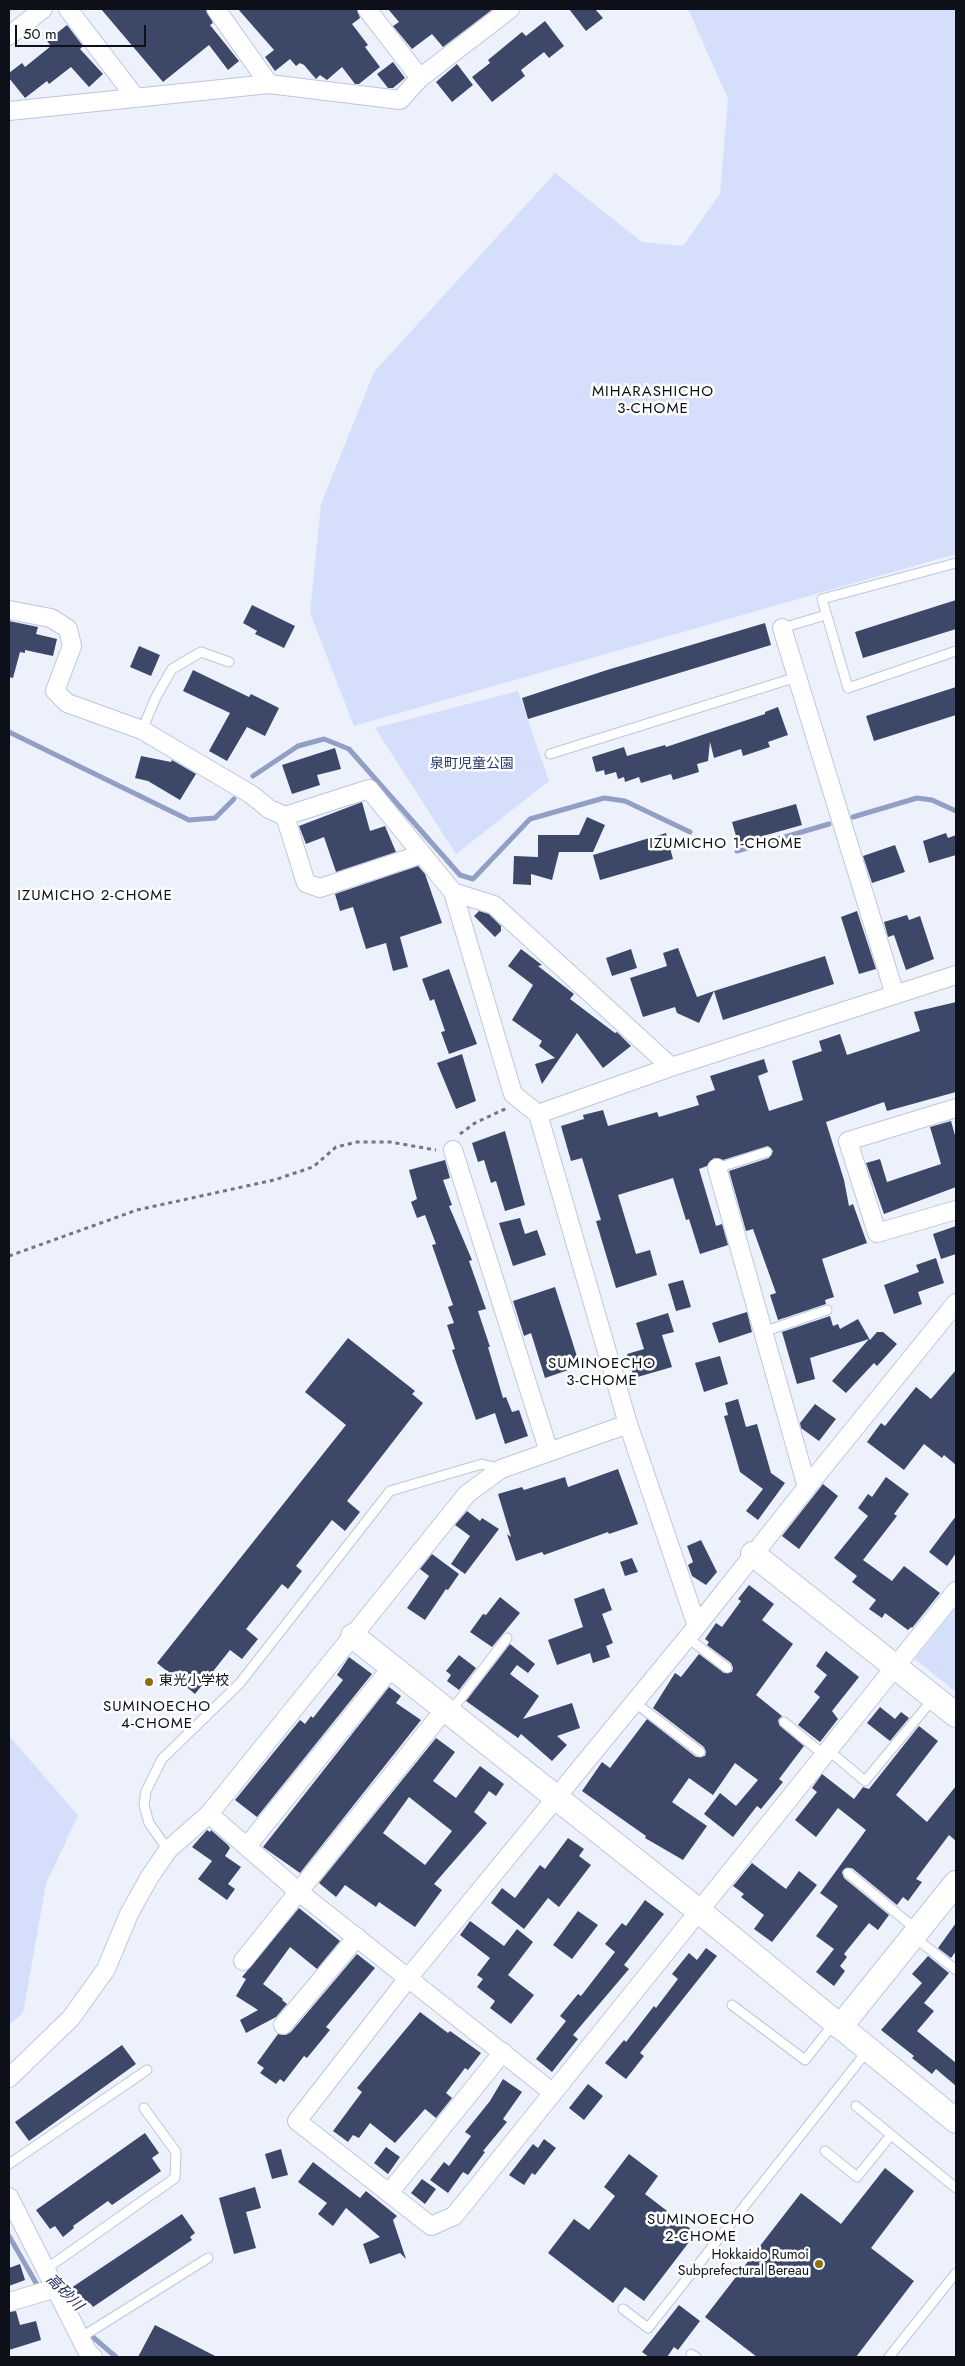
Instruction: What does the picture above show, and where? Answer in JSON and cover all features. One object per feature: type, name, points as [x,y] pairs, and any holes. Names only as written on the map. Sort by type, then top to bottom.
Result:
[{"type":"street","points":[[9,36],[43,9]]},
{"type":"street","points":[[68,9],[136,98]]},
{"type":"street","points":[[216,9],[269,84]]},
{"type":"street","points":[[367,9],[420,78]]},
{"type":"street","points":[[9,111],[269,84],[400,100],[420,78],[510,9]]},
{"type":"street","points":[[9,610],[51,618],[68,629],[72,646],[55,691],[68,703],[142,730],[284,816],[369,789],[453,892],[513,1094],[532,1109],[693,1632]]},
{"type":"street","points":[[782,628],[895,995]]},
{"type":"street","points":[[284,816],[306,883],[320,888],[422,854]]},
{"type":"street","points":[[453,892],[494,905],[671,1067]]},
{"type":"street","points":[[532,1109],[671,1067],[956,975]]},
{"type":"street","points":[[956,1108],[848,1141],[878,1233],[956,1210]]},
{"type":"street","points":[[453,1150],[549,1452]]},
{"type":"street","points":[[717,1168],[807,1487]]},
{"type":"street","points":[[956,1303],[753,1554],[693,1632],[555,1797],[409,1977],[296,2121],[432,2226],[454,2216],[956,1591]]},
{"type":"street","points":[[9,2078],[71,2018],[106,1968],[129,1914],[149,1878],[168,1850],[209,1814],[467,1494],[501,1469],[628,1424]]},
{"type":"street","points":[[753,1554],[956,1715]]},
{"type":"street","points":[[353,1636],[699,1911],[956,2121]]},
{"type":"street","points":[[248,1845],[392,1667]]},
{"type":"street","points":[[243,1961],[447,1711]]},
{"type":"street","points":[[209,1814],[248,1845],[300,1892],[552,2092]]},
{"type":"street","points":[[837,2025],[956,1883]]},
{"type":"street","points":[[283,2025],[357,1937]]},
{"type":"street","points":[[390,2193],[503,2052]]},
{"type":"street","points":[[9,2198],[80,2338],[87,2351],[93,2357]]},
{"type":"street","points":[[9,2302],[56,2288]]},
{"type":"lane","points":[[956,563],[822,599],[848,688],[956,651]]},
{"type":"lane","points":[[782,628],[826,615]]},
{"type":"lane","points":[[142,730],[156,697],[172,669],[201,652],[229,662]]},
{"type":"lane","points":[[550,754],[797,677]]},
{"type":"lane","points":[[717,1168],[767,1152]]},
{"type":"lane","points":[[763,1332],[827,1310]]},
{"type":"lane","points":[[168,1850],[149,1823],[144,1805],[146,1791],[162,1759],[240,1683],[390,1490],[482,1464],[501,1469]]},
{"type":"lane","points":[[693,1632],[727,1668]]},
{"type":"lane","points":[[447,1711],[507,1638]]},
{"type":"lane","points":[[784,1722],[866,1781],[934,1697]]},
{"type":"lane","points":[[634,1702],[700,1752]]},
{"type":"lane","points":[[848,1873],[956,1970]]},
{"type":"lane","points":[[732,2005],[805,2060],[837,2025]]},
{"type":"lane","points":[[623,2309],[648,2328],[868,2050]]},
{"type":"lane","points":[[9,2164],[147,2070]]},
{"type":"lane","points":[[856,2106],[956,2188]]},
{"type":"lane","points":[[46,2269],[175,2178],[176,2152],[144,2108]]},
{"type":"lane","points":[[825,2150],[857,2176],[891,2135]]},
{"type":"lane","points":[[80,2338],[208,2258]]},
{"type":"lane","points":[[889,2357],[956,2273]]},
{"type":"path","points":[[9,1256],[137,1210],[274,1180],[313,1167],[336,1148],[357,1142],[390,1142],[434,1150],[453,1150],[457,1136],[475,1123],[509,1107],[532,1109]]},
{"type":"green space","points":[[688,9],[956,9],[956,554],[354,726],[310,613],[321,504],[374,372],[555,173],[642,242],[683,246],[720,194],[728,99]]},
{"type":"green space","name":"泉町児童公園","points":[[518,691],[549,781],[456,854],[375,728]]},
{"type":"green space","points":[[956,1607],[956,1692],[915,1659]]},
{"type":"green space","points":[[9,1736],[78,1815],[46,1884],[23,2013],[9,2025]]},
{"type":"building","points":[[101,9],[206,9],[213,23],[210,25],[239,61],[228,70],[209,45],[163,82]]},
{"type":"building","points":[[238,9],[357,9],[360,18],[352,24],[368,45],[365,47],[380,67],[359,84],[355,84],[342,67],[327,80],[320,75],[316,79],[304,65],[300,63],[296,66],[290,59],[275,71],[265,57],[274,50]]},
{"type":"building","points":[[388,9],[493,9],[443,47],[432,34],[412,49],[393,26],[399,22]]},
{"type":"building","points":[[569,9],[595,9],[603,18],[586,31]]},
{"type":"building","points":[[545,21],[564,46],[549,58],[544,52],[521,70],[525,76],[492,102],[472,77],[490,63],[488,60],[522,32],[526,36]]},
{"type":"building","points":[[67,25],[83,46],[80,49],[103,74],[89,87],[71,67],[49,84],[47,81],[25,98],[9,78],[9,73],[22,63],[25,67],[51,46],[47,41]]},
{"type":"building","points":[[393,62],[405,78],[393,88],[388,88],[377,74]]},
{"type":"building","points":[[457,64],[473,85],[452,102],[436,82]]},
{"type":"building","points":[[956,600],[956,629],[863,658],[855,632]]},
{"type":"building","points":[[252,605],[295,626],[284,648],[255,634],[257,631],[243,623]]},
{"type":"building","points":[[9,621],[38,627],[36,634],[57,639],[53,656],[25,650],[25,653],[20,652],[13,678],[9,677]]},
{"type":"building","points":[[765,623],[771,645],[528,719],[522,698],[607,670]]},
{"type":"building","points":[[139,646],[160,655],[151,676],[130,667]]},
{"type":"building","points":[[193,670],[249,697],[251,694],[279,708],[265,736],[247,727],[227,761],[209,751],[230,713],[183,691]]},
{"type":"building","points":[[956,687],[956,715],[874,741],[866,716]]},
{"type":"building","points":[[778,707],[788,735],[768,742],[770,747],[743,756],[741,749],[714,758],[710,742],[708,761],[697,764],[699,772],[673,780],[671,774],[641,783],[639,777],[625,782],[624,777],[618,779],[616,772],[605,775],[604,770],[596,772],[592,757],[624,747],[627,756],[665,745],[666,747],[765,714],[765,712]]},
{"type":"building","points":[[335,748],[341,769],[317,775],[320,785],[292,794],[282,765]]},
{"type":"building","points":[[141,756],[171,762],[172,760],[196,774],[180,800],[148,781],[135,778]]},
{"type":"building","points":[[362,802],[370,831],[385,826],[396,852],[336,872],[324,837],[306,844],[299,826]]},
{"type":"building","points":[[796,804],[802,825],[738,843],[732,822]]},
{"type":"building","points":[[587,817],[605,825],[593,852],[559,852],[552,880],[531,874],[531,885],[513,884],[514,856],[538,857],[538,835],[579,835]]},
{"type":"building","points":[[666,833],[673,859],[600,880],[593,855]]},
{"type":"building","points":[[946,833],[948,838],[956,835],[956,855],[929,863],[923,841]]},
{"type":"building","points":[[895,845],[905,872],[872,883],[863,856]]},
{"type":"building","points":[[418,866],[425,874],[442,923],[400,937],[408,967],[393,971],[386,943],[366,949],[353,907],[340,911],[335,894]]},
{"type":"building","points":[[479,911],[489,914],[501,926],[501,931],[495,937],[474,916]]},
{"type":"building","points":[[857,911],[876,969],[859,974],[841,917]]},
{"type":"building","points":[[907,915],[909,920],[920,916],[934,959],[906,970],[894,935],[888,937],[884,922]]},
{"type":"building","points":[[678,948],[697,997],[714,991],[699,1023],[677,1013],[675,1007],[643,1017],[630,978],[667,966],[663,953]]},
{"type":"building","points":[[521,949],[542,965],[538,966],[574,994],[570,999],[615,1033],[617,1032],[631,1046],[603,1068],[577,1033],[542,1084],[535,1064],[555,1058],[539,1046],[542,1041],[512,1020],[533,985],[508,966]]},
{"type":"building","points":[[631,949],[637,968],[612,976],[606,958]]},
{"type":"building","points":[[825,956],[834,984],[723,1020],[714,991]]},
{"type":"building","points":[[449,969],[477,1044],[449,1054],[441,1032],[445,1031],[434,999],[430,1001],[422,979]]},
{"type":"building","points":[[956,1002],[956,1092],[887,1111],[884,1102],[826,1122],[844,1180],[849,1206],[853,1204],[867,1243],[822,1259],[834,1297],[825,1300],[826,1304],[778,1320],[770,1295],[776,1293],[753,1229],[746,1231],[729,1171],[769,1158],[773,1151],[768,1146],[723,1160],[714,1158],[707,1166],[699,1169],[716,1226],[722,1224],[728,1245],[700,1254],[689,1219],[686,1220],[673,1178],[618,1195],[636,1254],[650,1250],[657,1275],[616,1288],[596,1221],[601,1220],[582,1158],[571,1161],[561,1126],[584,1119],[583,1115],[603,1110],[608,1126],[657,1112],[659,1117],[699,1105],[696,1096],[715,1090],[710,1076],[764,1059],[768,1072],[758,1076],[769,1111],[803,1100],[792,1061],[822,1051],[819,1041],[840,1034],[847,1055],[920,1031],[914,1012]]},
{"type":"building","points":[[462,1054],[476,1101],[456,1109],[437,1063]]},
{"type":"building","points":[[951,1121],[956,1139],[956,1187],[884,1214],[866,1163],[880,1159],[887,1182],[941,1164],[930,1127]]},
{"type":"building","points":[[505,1131],[525,1205],[505,1211],[496,1181],[491,1183],[484,1160],[478,1162],[472,1143]]},
{"type":"building","points":[[445,1160],[450,1178],[443,1180],[452,1205],[449,1206],[472,1260],[469,1261],[486,1309],[478,1311],[490,1347],[488,1347],[503,1398],[506,1397],[512,1412],[519,1410],[528,1436],[505,1444],[495,1413],[476,1420],[452,1350],[455,1349],[447,1325],[454,1323],[448,1307],[453,1305],[432,1245],[436,1244],[425,1215],[417,1218],[411,1202],[417,1199],[409,1170]]},
{"type":"building","points":[[520,1218],[525,1234],[537,1230],[546,1255],[513,1266],[499,1223]]},
{"type":"building","points":[[956,1226],[956,1254],[941,1259],[933,1234]]},
{"type":"building","points":[[936,1258],[944,1283],[918,1292],[922,1304],[894,1314],[884,1285],[919,1272],[916,1265]]},
{"type":"building","points":[[683,1280],[691,1307],[676,1311],[668,1284]]},
{"type":"building","points":[[555,1287],[580,1366],[545,1378],[531,1333],[524,1336],[513,1301]]},
{"type":"building","points":[[747,1312],[752,1332],[719,1343],[712,1323]]},
{"type":"building","points":[[668,1313],[674,1332],[662,1335],[672,1367],[634,1378],[627,1354],[644,1349],[636,1323]]},
{"type":"building","points":[[830,1316],[833,1326],[838,1324],[840,1329],[858,1319],[870,1340],[877,1332],[883,1332],[897,1344],[877,1366],[874,1363],[846,1393],[832,1381],[869,1339],[810,1358],[815,1379],[797,1384],[782,1332]]},
{"type":"building","points":[[348,1338],[415,1391],[412,1394],[423,1403],[347,1501],[360,1512],[345,1531],[332,1520],[296,1566],[302,1571],[288,1589],[282,1584],[246,1629],[258,1639],[242,1659],[230,1650],[195,1694],[157,1663],[346,1425],[305,1392]]},
{"type":"building","points":[[720,1356],[728,1384],[704,1392],[695,1363]]},
{"type":"building","points":[[956,1370],[956,1465],[944,1455],[942,1458],[924,1444],[904,1470],[867,1442],[881,1423],[885,1426],[916,1387],[931,1399]]},
{"type":"building","points":[[738,1399],[746,1427],[757,1424],[771,1473],[785,1483],[758,1520],[746,1511],[763,1489],[740,1472],[724,1416],[728,1415],[725,1403]]},
{"type":"building","points":[[815,1404],[836,1419],[819,1441],[801,1428],[800,1423]]},
{"type":"building","points":[[618,1469],[638,1524],[609,1534],[608,1532],[544,1555],[542,1552],[516,1561],[507,1534],[511,1537],[498,1494],[522,1487],[524,1490],[565,1477],[568,1487]]},
{"type":"building","points":[[886,1477],[909,1494],[894,1514],[897,1516],[863,1560],[892,1581],[904,1566],[940,1593],[912,1628],[908,1630],[885,1613],[882,1618],[869,1609],[876,1600],[852,1582],[857,1576],[834,1558],[868,1516],[858,1508],[868,1494],[872,1497]]},
{"type":"building","points":[[823,1484],[838,1496],[799,1549],[782,1536]]},
{"type":"building","points":[[467,1511],[480,1521],[482,1518],[499,1529],[465,1574],[451,1564],[470,1536],[455,1525]]},
{"type":"building","points":[[956,1516],[956,1553],[947,1566],[929,1552]]},
{"type":"building","points":[[701,1540],[717,1572],[706,1585],[692,1576],[688,1565],[693,1562],[687,1546]]},
{"type":"building","points":[[432,1554],[459,1574],[448,1590],[446,1589],[425,1620],[407,1608],[429,1576],[420,1569]]},
{"type":"building","points":[[632,1558],[638,1572],[625,1576],[620,1562]]},
{"type":"building","points":[[749,1585],[774,1604],[762,1620],[793,1644],[756,1695],[782,1716],[778,1720],[780,1726],[804,1746],[779,1779],[783,1782],[761,1809],[757,1806],[733,1837],[704,1814],[720,1793],[736,1806],[758,1780],[735,1763],[713,1795],[689,1778],[672,1802],[707,1826],[683,1860],[645,1838],[646,1836],[582,1791],[602,1762],[610,1768],[647,1719],[696,1757],[705,1756],[704,1747],[653,1708],[675,1673],[681,1677],[699,1654],[724,1673],[732,1672],[731,1663],[707,1645],[709,1642],[705,1639],[716,1623],[722,1627],[741,1601],[738,1599]]},
{"type":"building","points":[[604,1588],[612,1610],[602,1614],[613,1643],[606,1646],[610,1657],[593,1663],[590,1653],[557,1665],[548,1640],[583,1627],[574,1599]]},
{"type":"building","points":[[500,1597],[520,1613],[492,1647],[470,1632],[483,1614],[486,1615]]},
{"type":"building","points":[[510,1644],[535,1664],[528,1673],[517,1665],[510,1674],[539,1696],[523,1719],[572,1703],[580,1728],[557,1736],[567,1745],[552,1761],[521,1734],[518,1738],[466,1701]]},
{"type":"building","points":[[826,1651],[859,1677],[832,1711],[838,1719],[820,1742],[798,1725],[820,1697],[814,1692],[827,1675],[816,1666]]},
{"type":"building","points":[[459,1655],[476,1668],[459,1690],[447,1681],[451,1675],[446,1671]]},
{"type":"building","points":[[349,1657],[372,1674],[257,1817],[235,1800],[300,1720],[305,1724],[311,1716],[313,1718],[343,1680],[337,1675]]},
{"type":"building","points":[[389,1687],[401,1696],[396,1703],[421,1720],[300,1873],[263,1847]]},
{"type":"building","points":[[880,1707],[895,1719],[901,1712],[909,1718],[890,1741],[867,1723]]},
{"type":"building","points":[[919,1726],[938,1741],[896,1795],[927,1822],[956,1786],[956,1841],[949,1835],[916,1879],[922,1882],[908,1901],[903,1897],[897,1905],[852,1868],[844,1869],[842,1872],[844,1878],[889,1915],[878,1930],[869,1923],[844,1954],[847,1957],[840,1966],[845,1971],[834,1986],[816,1972],[834,1949],[816,1936],[838,1906],[820,1893],[866,1830],[838,1808],[816,1837],[795,1820],[817,1792],[812,1788],[822,1774],[854,1799],[863,1787],[869,1789]]},
{"type":"building","points":[[436,1738],[455,1752],[433,1781],[456,1798],[480,1766],[504,1784],[496,1796],[489,1791],[474,1812],[487,1823],[434,1884],[442,1890],[415,1927],[379,1902],[376,1907],[345,1885],[336,1897],[319,1883]],"holes":[[[409,1797],[452,1831],[425,1865],[383,1833]]]},
{"type":"building","points":[[207,1830],[210,1832],[211,1830],[228,1845],[230,1848],[225,1856],[241,1867],[228,1884],[235,1889],[227,1900],[198,1879],[212,1861],[192,1847]]},
{"type":"building","points":[[568,1838],[584,1849],[579,1856],[591,1865],[559,1907],[548,1898],[524,1929],[491,1903],[502,1888],[515,1898],[540,1865],[545,1869]]},
{"type":"building","points":[[752,1863],[786,1889],[799,1871],[817,1885],[772,1942],[754,1929],[764,1915],[741,1897],[744,1894],[733,1886]]},
{"type":"building","points":[[645,1900],[664,1914],[624,1965],[629,1969],[573,2035],[578,2039],[552,2072],[536,2059],[566,2021],[560,2016],[578,1994],[581,1996],[615,1952],[605,1944],[622,1923],[626,1926]]},
{"type":"building","points":[[299,1908],[340,1941],[317,1969],[290,1947],[263,1984],[287,2004],[276,2017],[246,2033],[240,2020],[258,2010],[236,1996],[246,1979],[242,1977]]},
{"type":"building","points":[[578,1911],[598,1925],[572,1959],[553,1945]]},
{"type":"building","points":[[470,1921],[504,1946],[517,1929],[533,1942],[508,1975],[534,1995],[511,2024],[490,2008],[495,2001],[477,1987],[483,1979],[477,1975],[490,1958],[460,1935]]},
{"type":"building","points":[[956,1923],[956,1951],[951,1958],[938,1948]]},
{"type":"building","points":[[706,1948],[717,1956],[640,2053],[644,2056],[626,2079],[605,2063],[624,2040],[626,2042],[654,2006],[656,2008],[678,1979],[672,1974],[689,1953],[697,1960]]},
{"type":"building","points":[[357,1954],[375,1968],[326,2027],[330,2030],[307,2058],[304,2056],[284,2082],[280,2079],[276,2084],[260,2073],[264,2068],[257,2063],[278,2034],[286,2035],[291,2032]]},
{"type":"building","points":[[928,1956],[949,1973],[924,2003],[934,2011],[917,2031],[956,2063],[956,2086],[936,2069],[932,2074],[912,2058],[914,2056],[881,2030],[922,1983],[912,1974]]},
{"type":"building","points":[[420,2012],[448,2033],[450,2031],[481,2053],[468,2070],[465,2068],[446,2093],[452,2098],[436,2118],[425,2109],[395,2143],[370,2123],[359,2138],[353,2135],[348,2142],[333,2131],[362,2092],[357,2088]]},
{"type":"building","points":[[122,2045],[136,2064],[29,2141],[15,2122]]},
{"type":"building","points":[[503,2079],[522,2092],[503,2119],[507,2122],[483,2151],[485,2152],[468,2175],[463,2172],[448,2193],[430,2180],[444,2162],[449,2166],[471,2136],[465,2132],[490,2101]]},
{"type":"building","points":[[588,2084],[603,2096],[584,2120],[569,2108]]},
{"type":"building","points":[[145,2133],[159,2153],[152,2158],[161,2171],[112,2205],[108,2201],[73,2226],[74,2228],[63,2237],[55,2226],[50,2229],[36,2210]]},
{"type":"building","points":[[544,2139],[556,2148],[535,2175],[532,2173],[524,2185],[509,2175],[533,2144],[538,2148]]},
{"type":"building","points":[[386,2147],[400,2157],[388,2174],[374,2163]]},
{"type":"building","points":[[281,2149],[288,2175],[272,2179],[265,2154]]},
{"type":"building","points":[[629,2154],[658,2176],[645,2194],[696,2233],[644,2301],[625,2287],[613,2303],[548,2253],[574,2219],[589,2230],[615,2196],[604,2187]]},
{"type":"building","points":[[313,2162],[360,2198],[366,2191],[397,2216],[393,2220],[406,2259],[400,2253],[370,2264],[363,2244],[380,2237],[346,2208],[333,2226],[318,2214],[327,2203],[298,2182]]},
{"type":"building","name":"Hokkaido Rumoi Subprefectural Bereau","points":[[885,2168],[914,2191],[871,2248],[914,2281],[856,2357],[757,2357],[705,2317],[801,2193],[841,2224]]},
{"type":"building","points":[[422,2179],[436,2189],[425,2204],[411,2193]]},
{"type":"building","points":[[255,2187],[261,2208],[246,2212],[256,2248],[234,2254],[219,2198]]},
{"type":"building","points":[[182,2214],[195,2233],[190,2237],[192,2240],[93,2307],[90,2303],[83,2308],[71,2288]]},
{"type":"building","points":[[20,2264],[25,2280],[9,2286],[9,2268]]},
{"type":"building","points":[[679,2305],[700,2321],[678,2350],[674,2347],[667,2357],[649,2357],[642,2352]]},
{"type":"building","points":[[16,2311],[20,2325],[36,2321],[41,2340],[9,2350],[9,2312]]},
{"type":"building","points":[[155,2325],[217,2357],[138,2357]]},
{"type":"waterway","points":[[9,732],[189,820],[215,818],[234,799]]},
{"type":"waterway","points":[[253,776],[298,746],[324,739],[349,749],[460,875],[473,879],[530,819],[604,798],[625,801],[690,832]]},
{"type":"waterway","points":[[853,817],[917,798],[932,800],[956,811]]},
{"type":"waterway","points":[[737,851],[829,824]]},
{"type":"waterway","name":"高砂川","points":[[9,2236],[40,2290]]},
{"type":"waterway","name":"高砂川","points":[[87,2332],[116,2357]]},
{"type":"place","name":"東光小学校","points":[[149,1682]]},
{"type":"place","name":"Hokkaido Rumoi Subprefectural Bereau","points":[[819,2264]]},
{"type":"district","name":"MIHARASHICHO 3-CHOME","points":[[653,400]]},
{"type":"district","name":"IZUMICHO 1-CHOME","points":[[726,844]]},
{"type":"district","name":"IZUMICHO 2-CHOME","points":[[95,896]]},
{"type":"district","name":"SUMINOECHO 3-CHOME","points":[[602,1372]]},
{"type":"district","name":"SUMINOECHO 4-CHOME","points":[[157,1716]]},
{"type":"district","name":"SUMINOECHO 2-CHOME","points":[[701,2228]]}]
